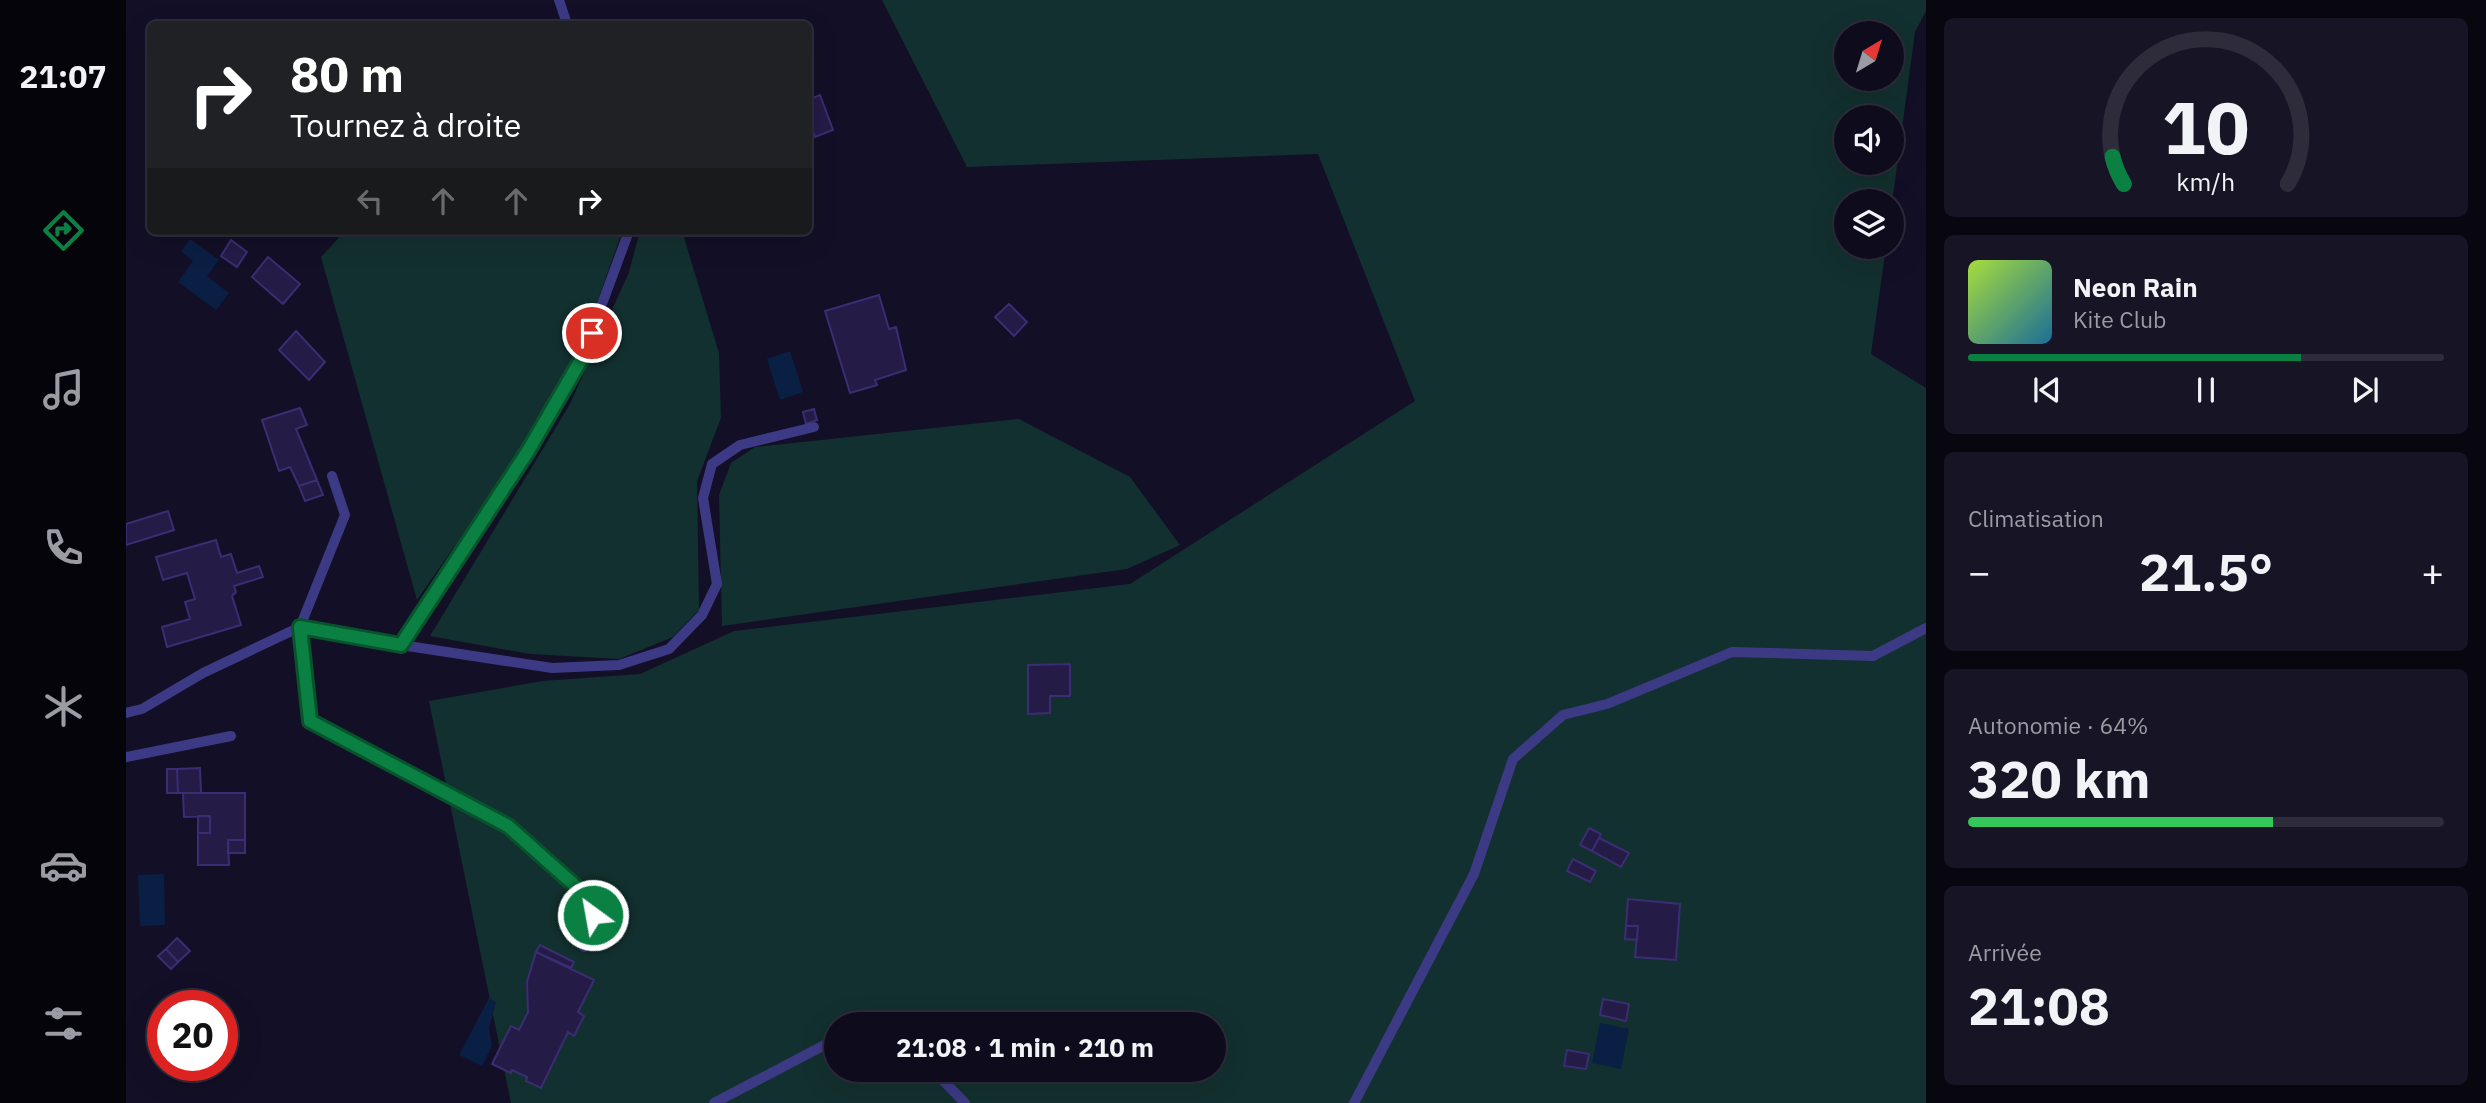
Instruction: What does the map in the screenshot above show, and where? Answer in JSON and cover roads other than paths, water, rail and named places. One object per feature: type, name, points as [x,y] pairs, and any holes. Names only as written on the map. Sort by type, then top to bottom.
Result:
[{"type":"lane","points":[[559,0],[566,21]]},
{"type":"lane","points":[[401,645],[528,451],[582,358],[628,235]]},
{"type":"lane","points":[[126,713],[142,709],[203,673],[300,627],[552,668],[619,665],[669,649],[702,615],[717,584],[703,498],[712,464],[740,445],[814,427]]},
{"type":"lane","points":[[332,476],[345,515],[300,627],[310,721],[508,826],[590,899],[597,930],[584,947]]},
{"type":"lane","points":[[1354,1103],[1474,874],[1513,759],[1563,715],[1608,704],[1732,652],[1873,656],[1926,628]]},
{"type":"lane","points":[[126,757],[231,736]]},
{"type":"lane","points":[[714,1103],[824,1045]]},
{"type":"lane","points":[[945,1082],[965,1103]]},
{"type":"water","points":[[190,239],[219,260],[207,276],[229,293],[216,310],[178,282],[193,261],[181,251]]},
{"type":"water","points":[[790,351],[803,392],[780,400],[767,359]]},
{"type":"water","points":[[164,874],[165,925],[140,926],[138,875]]},
{"type":"water","points":[[489,998],[496,1002],[489,1029],[492,1046],[482,1066],[459,1055]]},
{"type":"water","points":[[1600,1023],[1629,1029],[1621,1069],[1592,1063]]}]
